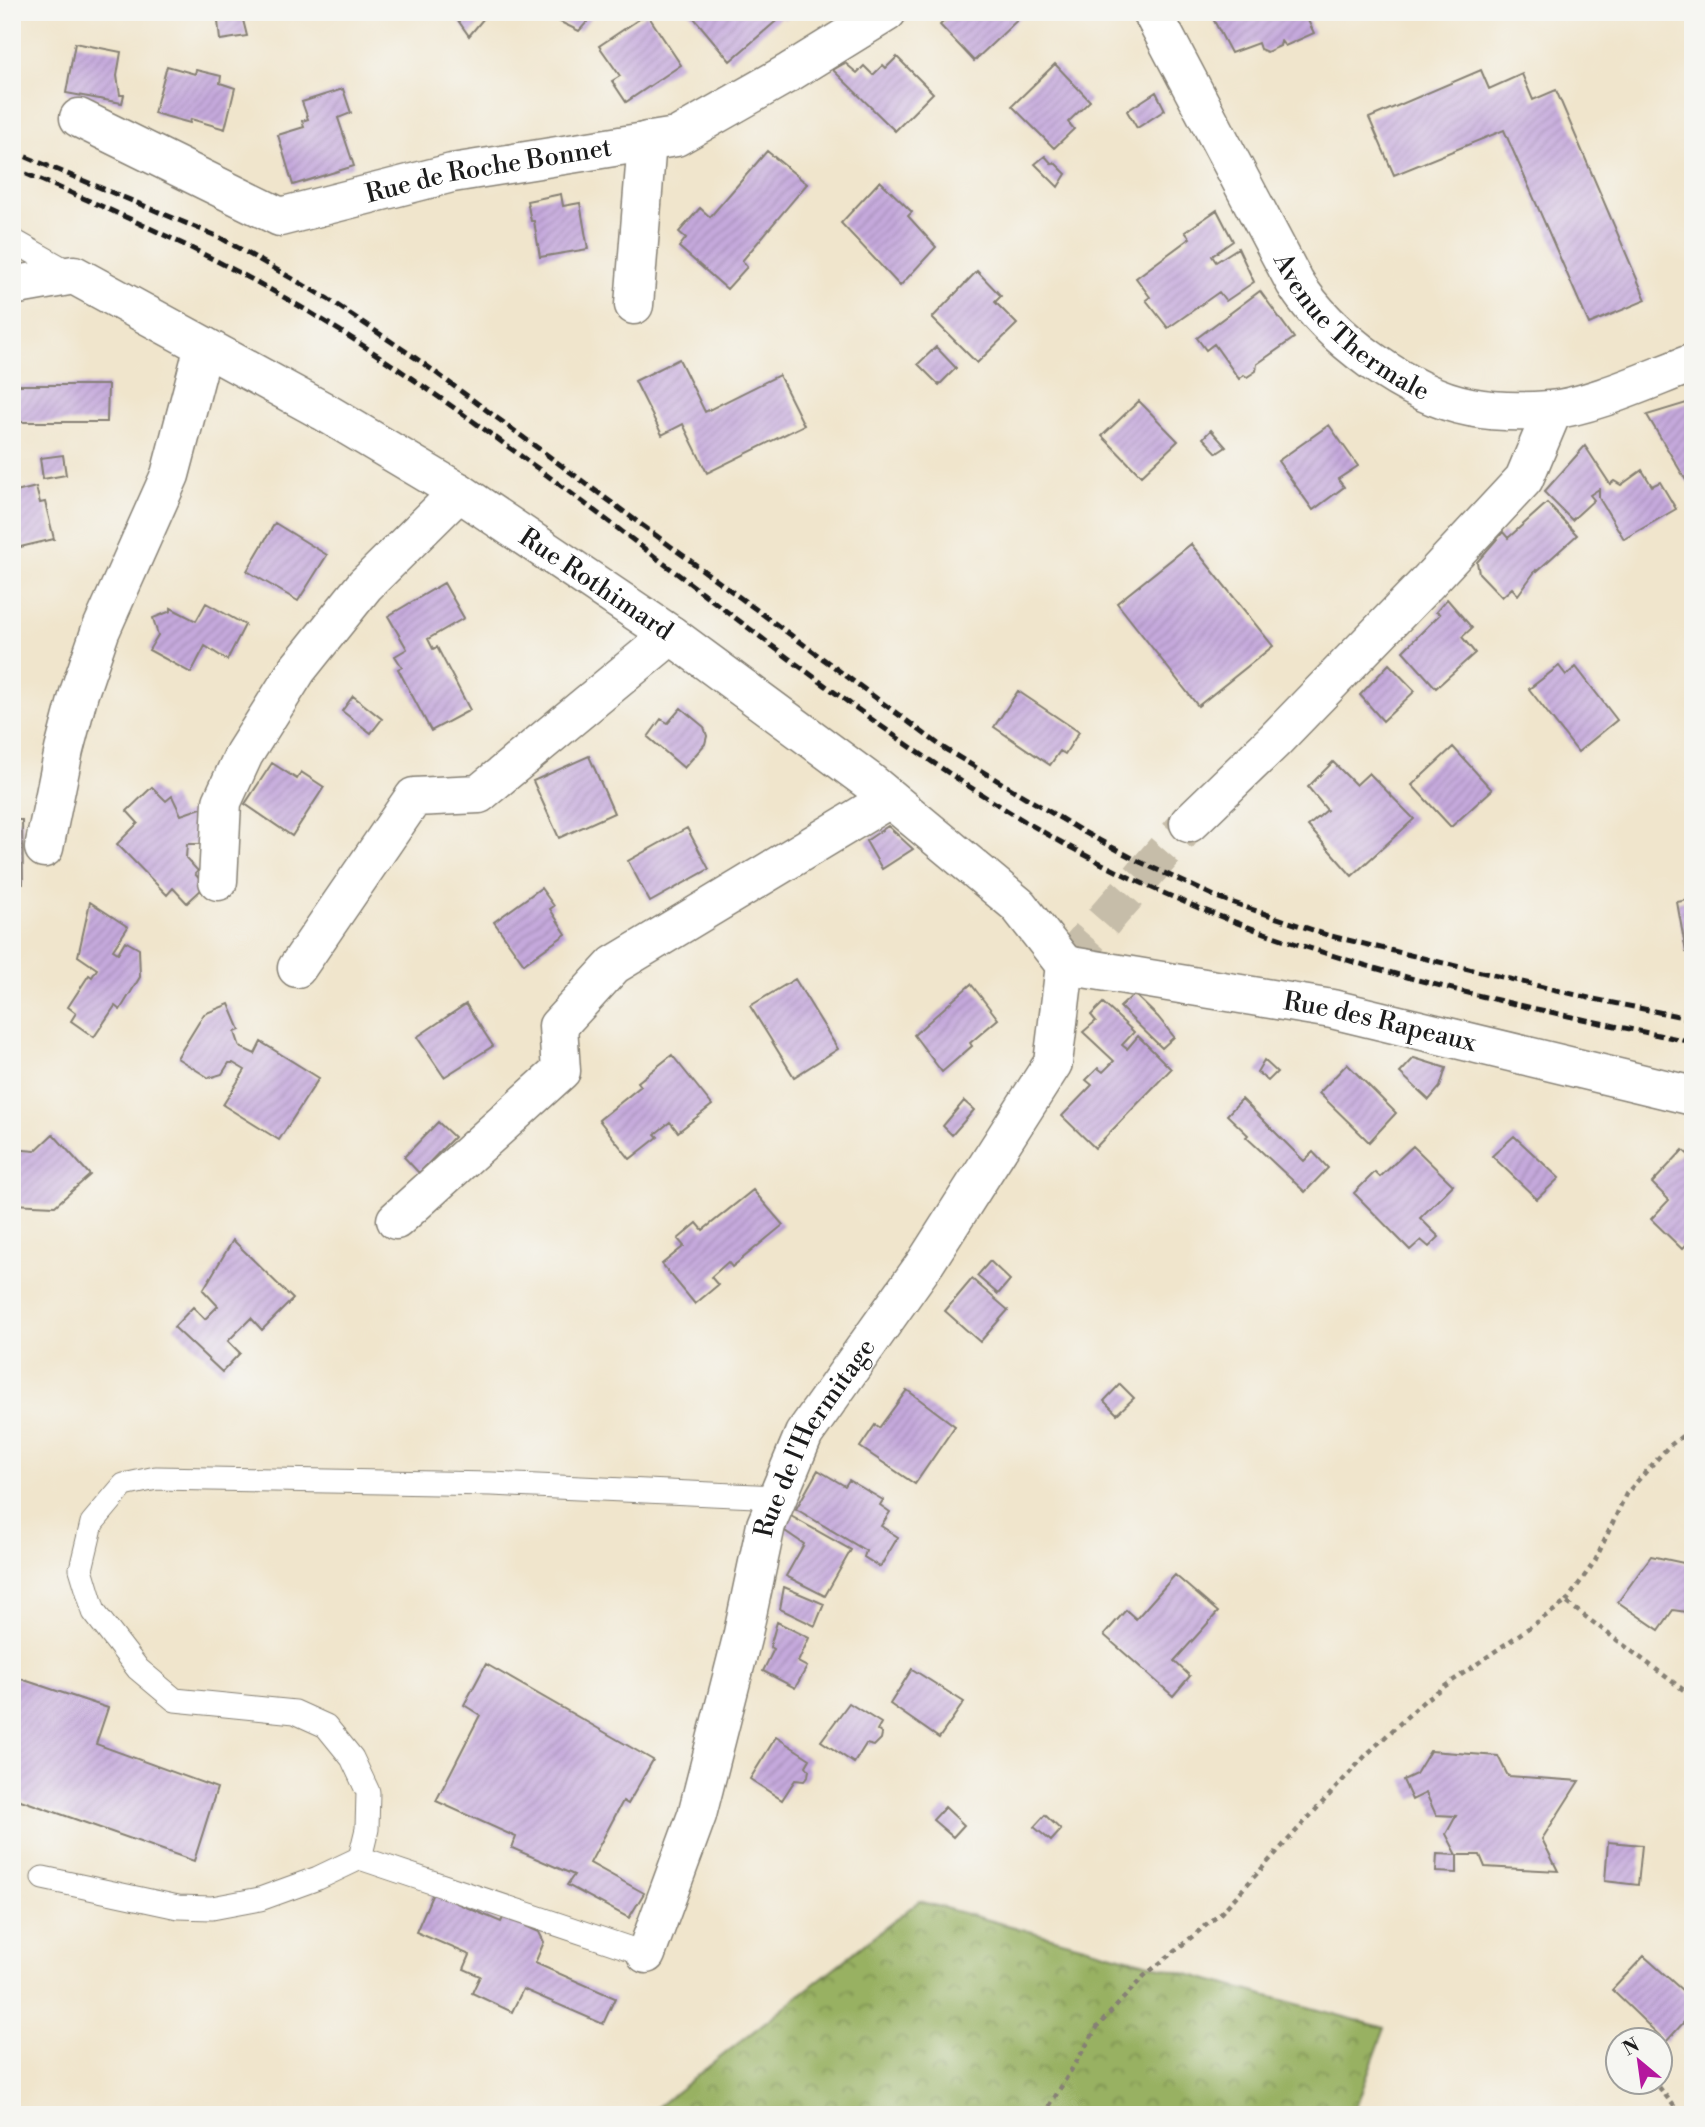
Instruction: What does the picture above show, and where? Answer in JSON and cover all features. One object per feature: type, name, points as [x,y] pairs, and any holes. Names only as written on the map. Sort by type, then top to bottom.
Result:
[{"type":"street","name":"Rue de Roche Bonnet","points":[[79,118],[280,217],[452,173],[676,137],[790,72],[887,12]]},
{"type":"street","name":"Avenue Thermale","points":[[1152,12],[1309,305],[1325,323],[1361,354],[1388,372],[1468,407],[1508,411],[1553,410],[1693,363]]},
{"type":"street","points":[[635,304],[647,141]]},
{"type":"street","points":[[12,286],[74,275]]},
{"type":"street","name":"Rue Rothimard","points":[[74,275],[323,411],[459,492],[671,635],[870,782],[1018,905],[1065,965]]},
{"type":"street","points":[[44,848],[79,693],[100,632],[170,475],[204,346]]},
{"type":"street","points":[[1189,823],[1274,741],[1524,479],[1553,410]]},
{"type":"street","points":[[218,881],[222,802],[244,754],[297,670],[365,585],[459,492]]},
{"type":"street","points":[[297,968],[414,797],[479,794],[671,635]]},
{"type":"street","points":[[396,1220],[561,1071],[558,1027],[614,965],[889,799]]},
{"type":"street","name":"Rue des Rapeaux","points":[[1065,965],[1332,1009],[1693,1097]]},
{"type":"street","name":"Rue de l'Hermitage","points":[[646,1954],[697,1815],[742,1638],[766,1525],[804,1434],[926,1262],[1053,1063],[1065,965]]},
{"type":"lane","points":[[12,240],[74,275]]},
{"type":"lane","points":[[360,1858],[367,1829],[368,1792],[352,1758],[326,1726],[295,1712],[174,1700],[138,1669],[94,1612],[81,1569],[83,1558],[92,1524],[124,1485],[169,1478],[492,1484],[778,1497]]},
{"type":"lane","points":[[43,1878],[178,1907],[212,1908],[260,1899],[318,1878],[360,1858],[646,1954]]},
{"type":"path","points":[[1044,2115],[1098,2026],[1144,1976],[1220,1914],[1366,1755],[1424,1700],[1566,1602],[1595,1560],[1626,1493],[1668,1447],[1693,1427]]},
{"type":"path","points":[[1566,1602],[1693,1698]]},
{"type":"path","points":[[1666,2096],[1681,2115]]},
{"type":"green space","points":[[919,1901],[1385,2028],[1353,2115],[647,2115]]},
{"type":"building","points":[[458,12],[489,12],[469,36],[455,16]]},
{"type":"building","points":[[558,12],[596,12],[579,31],[554,19]]},
{"type":"building","points":[[689,12],[794,12],[785,20],[782,16],[730,61]]},
{"type":"building","points":[[953,12],[1026,12],[974,61],[940,25]]},
{"type":"building","points":[[1304,12],[1314,33],[1285,46],[1281,41],[1280,46],[1267,52],[1260,49],[1258,43],[1231,53],[1210,13]]},
{"type":"building","points":[[647,14],[681,65],[626,102],[612,81],[620,76],[599,46]]},
{"type":"building","points":[[242,16],[247,36],[220,40],[218,21]]},
{"type":"building","points":[[75,43],[121,52],[117,76],[120,95],[124,95],[122,103],[66,93]]},
{"type":"building","points":[[897,57],[933,93],[895,131],[833,70],[845,63],[857,73],[864,66],[873,75],[883,65],[886,68]]},
{"type":"building","points":[[1055,64],[1090,101],[1068,122],[1074,129],[1054,148],[1012,106]]},
{"type":"building","points":[[167,66],[195,74],[196,70],[221,76],[220,83],[235,88],[225,129],[191,119],[190,123],[154,113]]},
{"type":"building","points":[[1481,70],[1489,89],[1522,74],[1533,100],[1556,90],[1646,300],[1589,324],[1504,130],[1394,175],[1369,118]]},
{"type":"building","points":[[343,89],[351,113],[338,118],[354,166],[293,185],[278,135],[304,127],[302,121],[308,119],[302,102]]},
{"type":"building","points":[[1156,92],[1165,110],[1137,128],[1127,111]]},
{"type":"building","points":[[767,151],[807,184],[742,261],[747,267],[727,289],[679,247],[686,238],[679,232],[700,208],[710,217]]},
{"type":"building","points":[[1045,156],[1066,174],[1058,187],[1035,164]]},
{"type":"building","points":[[880,181],[912,212],[908,216],[936,247],[900,286],[841,223]]},
{"type":"building","points":[[561,194],[563,206],[580,203],[588,249],[540,257],[534,221],[531,221],[527,201]]},
{"type":"building","points":[[1217,210],[1233,241],[1212,256],[1216,262],[1238,248],[1254,282],[1226,301],[1219,292],[1168,328],[1146,300],[1150,297],[1136,278],[1190,238],[1185,232]]},
{"type":"building","points":[[977,271],[1001,296],[995,302],[1017,324],[977,363],[932,318]]},
{"type":"building","points":[[1260,291],[1294,338],[1257,364],[1256,371],[1239,379],[1214,344],[1206,350],[1197,338]]},
{"type":"building","points":[[936,347],[956,368],[939,385],[918,364]]},
{"type":"building","points":[[679,359],[705,412],[779,375],[804,425],[707,473],[683,424],[662,435],[635,381]]},
{"type":"building","points":[[12,385],[108,385],[107,422],[12,422]]},
{"type":"building","points":[[1139,401],[1178,441],[1141,476],[1102,436]]},
{"type":"building","points":[[1693,401],[1693,479],[1687,482],[1647,415]]},
{"type":"building","points":[[1329,425],[1358,466],[1338,479],[1344,487],[1313,510],[1278,461]]},
{"type":"building","points":[[1211,430],[1226,447],[1217,453],[1203,438]]},
{"type":"building","points":[[1585,446],[1610,484],[1614,481],[1621,485],[1642,470],[1652,486],[1660,482],[1676,509],[1624,539],[1599,498],[1599,489],[1590,495],[1594,500],[1572,520],[1544,492]]},
{"type":"building","points":[[63,455],[66,475],[43,479],[40,458]]},
{"type":"building","points":[[36,487],[40,503],[45,502],[54,539],[12,549],[12,493]]},
{"type":"building","points":[[1547,503],[1577,535],[1536,570],[1518,595],[1512,588],[1502,597],[1479,573],[1477,562],[1503,532],[1508,538]]},
{"type":"building","points":[[275,523],[327,555],[298,601],[247,571]]},
{"type":"building","points":[[1191,544],[1273,646],[1198,706],[1117,603]]},
{"type":"building","points":[[444,583],[464,618],[428,639],[433,649],[437,647],[470,710],[431,731],[398,669],[402,667],[395,656],[407,649],[388,616]]},
{"type":"building","points":[[1447,599],[1472,628],[1462,637],[1475,653],[1436,688],[1403,651],[1440,614],[1436,612]]},
{"type":"building","points":[[206,603],[245,625],[227,660],[205,646],[191,673],[149,650],[158,635],[153,618],[171,611],[171,608],[196,621]]},
{"type":"building","points":[[1389,664],[1415,691],[1383,721],[1360,695]]},
{"type":"building","points":[[1559,666],[1566,675],[1576,667],[1617,720],[1578,752],[1529,689]]},
{"type":"building","points":[[1018,691],[1079,732],[1065,754],[1060,751],[1050,765],[994,727]]},
{"type":"building","points":[[353,696],[382,719],[371,733],[342,711]]},
{"type":"building","points":[[681,708],[704,727],[707,736],[705,744],[684,768],[648,737],[661,719],[668,723]]},
{"type":"building","points":[[1453,747],[1492,790],[1451,827],[1412,785]]},
{"type":"building","points":[[589,756],[614,813],[559,838],[533,781]]},
{"type":"building","points":[[1333,762],[1356,785],[1369,773],[1414,819],[1352,876],[1308,826],[1327,810],[1308,787]]},
{"type":"building","points":[[272,763],[297,779],[301,772],[324,787],[292,836],[245,804]]},
{"type":"building","points":[[152,787],[166,801],[172,796],[181,815],[204,807],[207,844],[187,844],[186,858],[198,871],[195,874],[202,882],[203,888],[187,903],[173,888],[167,895],[117,844],[138,823],[127,811]]},
{"type":"building","points":[[12,820],[22,820],[23,884],[12,884]]},
{"type":"building","points":[[888,826],[913,849],[882,869],[866,841]]},
{"type":"building","points":[[687,828],[709,869],[650,902],[628,861]]},
{"type":"building","points":[[541,888],[554,906],[550,909],[566,934],[524,964],[494,922]]},
{"type":"building","points":[[1693,899],[1693,951],[1686,952],[1677,902]]},
{"type":"building","points":[[90,902],[128,927],[113,950],[118,953],[125,941],[139,949],[140,977],[120,1010],[115,1006],[94,1037],[71,1021],[76,1013],[68,1007],[89,975],[92,977],[97,969],[78,956]]},
{"type":"building","points":[[795,979],[838,1049],[794,1077],[750,1006]]},
{"type":"building","points":[[971,984],[998,1019],[942,1072],[914,1035]]},
{"type":"building","points":[[1134,994],[1174,1037],[1162,1048],[1120,1007]]},
{"type":"building","points":[[1103,1003],[1134,1032],[1122,1045],[1127,1049],[1138,1036],[1171,1069],[1095,1148],[1062,1116],[1092,1085],[1086,1080],[1098,1068],[1103,1072],[1114,1061],[1083,1032],[1096,1021],[1091,1015]]},
{"type":"building","points":[[229,1004],[240,1030],[235,1032],[240,1047],[255,1054],[261,1042],[319,1078],[279,1140],[223,1105],[245,1070],[229,1063],[222,1074],[209,1078],[177,1058],[204,1014]]},
{"type":"building","points":[[466,1004],[493,1046],[444,1077],[417,1037]]},
{"type":"building","points":[[672,1055],[712,1105],[678,1132],[670,1122],[655,1134],[658,1137],[630,1159],[599,1120],[641,1086],[638,1082]]},
{"type":"building","points":[[1414,1058],[1446,1068],[1440,1087],[1429,1100],[1400,1073]]},
{"type":"building","points":[[1264,1060],[1277,1072],[1268,1081],[1257,1072]]},
{"type":"building","points":[[1347,1064],[1396,1113],[1369,1142],[1319,1093]]},
{"type":"building","points":[[1242,1099],[1304,1161],[1313,1152],[1328,1168],[1305,1192],[1246,1137],[1248,1135],[1227,1115]]},
{"type":"building","points":[[964,1101],[974,1110],[952,1135],[943,1126]]},
{"type":"building","points":[[438,1122],[454,1137],[419,1173],[404,1157]]},
{"type":"building","points":[[53,1134],[90,1175],[55,1206],[12,1204],[12,1149],[35,1151]]},
{"type":"building","points":[[1514,1136],[1559,1178],[1537,1199],[1492,1156]]},
{"type":"building","points":[[1413,1146],[1453,1185],[1420,1218],[1439,1237],[1429,1247],[1421,1240],[1410,1250],[1354,1193],[1375,1172],[1380,1177]]},
{"type":"building","points":[[1683,1150],[1693,1159],[1693,1238],[1682,1249],[1651,1219],[1669,1200],[1652,1183]]},
{"type":"building","points":[[753,1190],[783,1225],[732,1267],[728,1262],[711,1277],[718,1285],[695,1304],[662,1264],[684,1246],[678,1239],[697,1223],[703,1230]]},
{"type":"building","points":[[233,1240],[293,1299],[262,1330],[251,1318],[228,1341],[240,1353],[222,1372],[174,1327],[193,1307],[205,1319],[218,1306],[203,1290]]},
{"type":"building","points":[[990,1261],[1010,1280],[998,1294],[977,1276]]},
{"type":"building","points":[[972,1279],[1008,1310],[980,1342],[945,1311]]},
{"type":"building","points":[[1120,1384],[1134,1398],[1117,1414],[1104,1401]]},
{"type":"building","points":[[907,1390],[955,1426],[915,1484],[860,1447],[875,1425],[879,1428]]},
{"type":"building","points":[[818,1470],[845,1486],[849,1480],[883,1500],[880,1505],[890,1512],[881,1526],[898,1537],[880,1567],[864,1557],[866,1551],[796,1509]]},
{"type":"building","points":[[789,1515],[851,1550],[825,1596],[786,1576],[804,1544],[785,1531]]},
{"type":"building","points":[[1651,1556],[1693,1565],[1693,1613],[1673,1610],[1659,1630],[1618,1602]]},
{"type":"building","points":[[1175,1575],[1218,1612],[1174,1661],[1190,1676],[1173,1696],[1104,1635],[1126,1610],[1136,1619]]},
{"type":"building","points":[[784,1587],[824,1604],[815,1626],[780,1609]]},
{"type":"building","points":[[777,1622],[809,1638],[798,1662],[807,1667],[795,1688],[763,1671],[774,1649],[770,1647]]},
{"type":"building","points":[[486,1664],[653,1760],[628,1804],[623,1801],[590,1863],[644,1893],[629,1918],[567,1885],[574,1875],[512,1848],[516,1837],[436,1801],[480,1715],[464,1705]]},
{"type":"building","points":[[912,1669],[964,1702],[939,1738],[890,1704]]},
{"type":"building","points":[[12,1676],[108,1708],[96,1744],[217,1788],[194,1861],[12,1797]]},
{"type":"building","points":[[849,1703],[881,1723],[877,1730],[882,1734],[874,1746],[866,1744],[854,1763],[821,1741]]},
{"type":"building","points":[[776,1737],[810,1759],[806,1766],[809,1770],[808,1776],[804,1781],[795,1780],[782,1800],[750,1779]]},
{"type":"building","points":[[1430,1751],[1498,1756],[1508,1776],[1579,1781],[1542,1839],[1558,1871],[1485,1867],[1480,1855],[1457,1855],[1446,1834],[1456,1816],[1436,1815],[1426,1793],[1412,1800],[1403,1780],[1416,1774]]},
{"type":"building","points":[[945,1807],[964,1825],[953,1837],[933,1820]]},
{"type":"building","points":[[1045,1815],[1061,1830],[1051,1841],[1034,1827]]},
{"type":"building","points":[[1608,1842],[1642,1845],[1638,1885],[1605,1881]]},
{"type":"building","points":[[1437,1854],[1457,1855],[1457,1873],[1436,1872]]},
{"type":"building","points":[[433,1893],[501,1922],[504,1916],[539,1932],[544,1942],[535,1963],[615,1998],[603,2024],[523,1989],[512,2012],[472,1993],[480,1976],[464,1969],[470,1955],[416,1932]]},
{"type":"building","points":[[1644,1956],[1693,2000],[1693,2012],[1674,2033],[1674,2025],[1648,2025],[1612,1990]]},
{"type":"tunnel","points":[[1065,965],[1189,823]]},
{"type":"railway","points":[[12,151],[219,237],[328,299],[420,361],[945,749],[1080,830],[1140,862],[1219,898],[1327,935],[1589,998],[1693,1019]]},
{"type":"railway","points":[[12,168],[101,206],[231,268],[356,341],[522,457],[893,734],[962,782],[1070,847],[1143,884],[1218,916],[1295,944],[1453,989],[1693,1042]]}]
